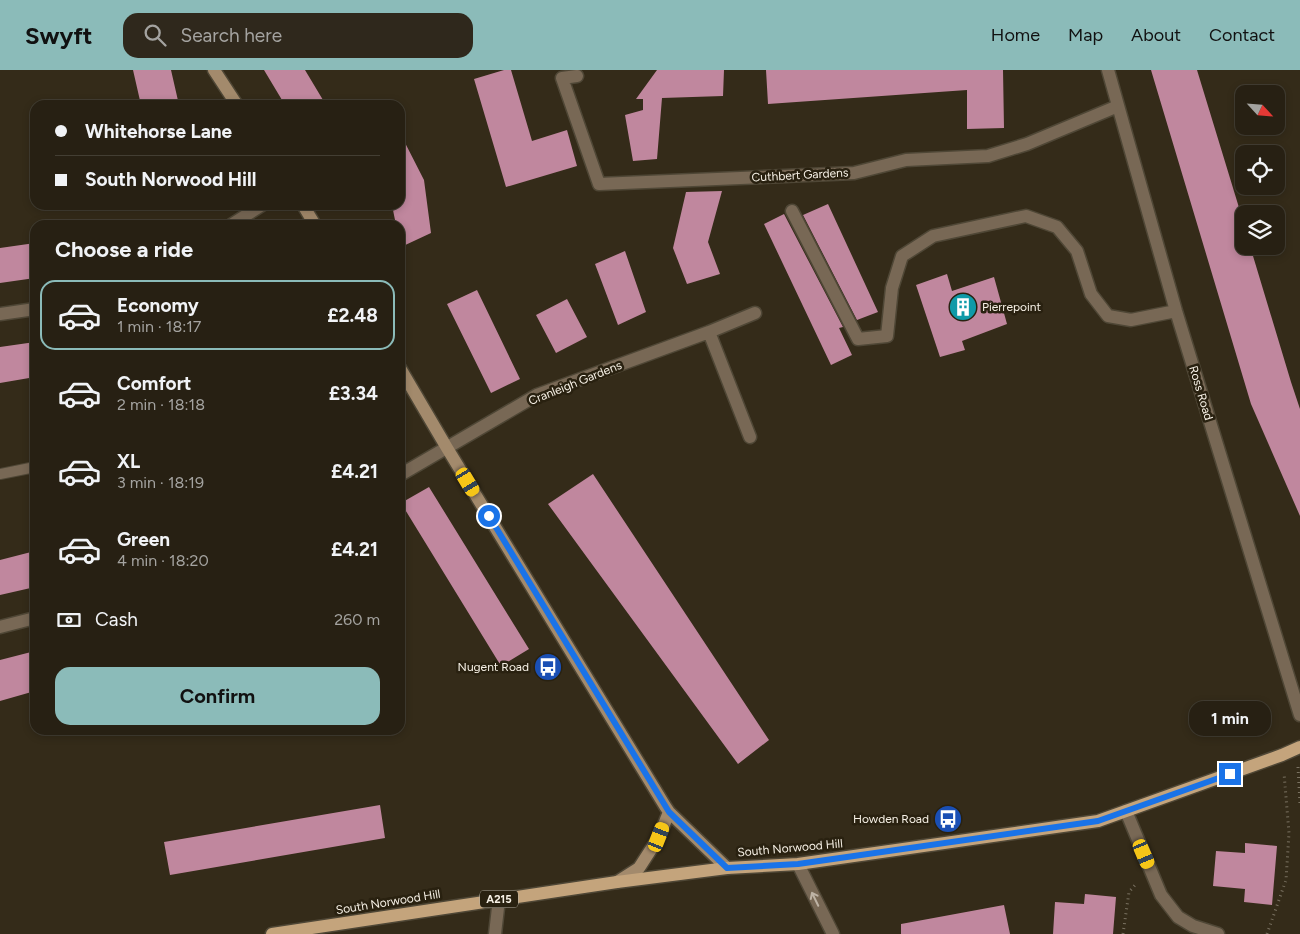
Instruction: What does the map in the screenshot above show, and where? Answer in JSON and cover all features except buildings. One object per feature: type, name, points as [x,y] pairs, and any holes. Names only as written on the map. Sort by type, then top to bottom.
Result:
[{"type":"main road","points":[[214,70],[234,100]]},
{"type":"main road","points":[[405,377],[669,812],[727,868]]},
{"type":"main road","name":"South Norwood Hill","points":[[272,934],[617,882],[727,868],[798,864],[1098,821],[1298,748]]},
{"type":"main road","points":[[617,882],[639,868],[659,837],[669,812]]},
{"type":"street","name":"Ross Road","points":[[1108,70],[1176,311],[1300,715]]},
{"type":"street","name":"Cuthbert Gardens","points":[[577,76],[562,78],[599,184],[854,172],[906,160],[988,156],[1027,144],[1118,106]]},
{"type":"street","points":[[239,220],[254,210]]},
{"type":"street","points":[[792,211],[858,339],[887,336],[892,288],[902,256],[933,236],[1026,216],[1058,227],[1077,251],[1091,294],[1108,316],[1131,320],[1176,311]]},
{"type":"street","points":[[0,314],[30,310]]},
{"type":"street","name":"Cranleigh Gardens","points":[[447,448],[537,396],[755,313]]},
{"type":"street","points":[[709,332],[750,437]]},
{"type":"street","points":[[405,472],[447,448]]},
{"type":"street","points":[[0,627],[30,619]]},
{"type":"street","points":[[1126,811],[1161,895],[1178,917],[1193,926],[1218,934]]},
{"type":"street","points":[[798,864],[833,934]]},
{"type":"street","points":[[495,934],[499,899]]},
{"type":"lane","points":[[0,474],[30,468]]},
{"type":"path","points":[[1298,748],[1300,804]]},
{"type":"path","points":[[1267,934],[1286,880],[1289,833],[1282,755]]},
{"type":"path","points":[[1123,934],[1129,892],[1150,868]]},
{"type":"place","name":"Pierrepoint","points":[[963,307]]},
{"type":"place","name":"Nugent Road","points":[[548,667]]},
{"type":"place","name":"Howden Road","points":[[948,819]]},
{"type":"route","points":[[489,516],[669,812],[727,868],[798,864],[1098,821],[1230,774]]}]
